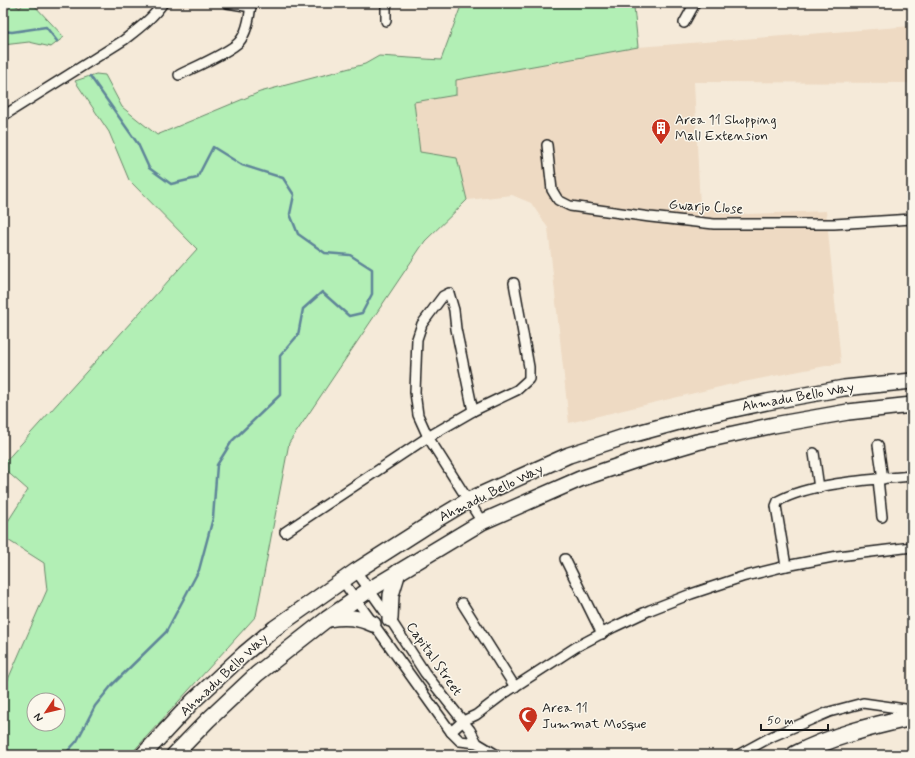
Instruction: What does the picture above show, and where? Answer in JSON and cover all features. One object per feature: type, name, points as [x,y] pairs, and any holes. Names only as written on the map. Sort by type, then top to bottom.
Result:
[{"type":"highway","points":[[795,755],[863,728],[912,717]]},
{"type":"main road","name":"Ahmadu Bello Way","points":[[143,755],[193,701],[275,628],[342,580],[469,500],[569,455],[627,436],[692,418],[844,388],[912,381]]},
{"type":"main road","name":"Ahmadu Bello Way","points":[[174,755],[208,720],[257,674],[327,619],[369,590],[482,522],[580,479],[636,460],[697,442],[774,425],[848,412],[912,405]]},
{"type":"main road","points":[[390,619],[391,595],[398,572]]},
{"type":"main road","points":[[327,619],[350,617],[362,619],[373,624]]},
{"type":"street","points":[[3,116],[124,40],[142,26],[163,3]]},
{"type":"street","points":[[179,75],[231,49],[239,42],[245,33],[251,5],[227,3]]},
{"type":"street","points":[[386,3],[386,21]]},
{"type":"street","points":[[684,23],[695,3]]},
{"type":"street","name":"Gwarjo Close","points":[[547,145],[552,190],[558,200],[570,206],[714,224],[834,224],[912,219]]},
{"type":"street","points":[[285,532],[428,437],[473,411],[517,390],[529,379],[529,367],[514,283]]},
{"type":"street","points":[[473,411],[456,329],[454,310],[449,293],[443,296],[422,324],[417,339],[415,392],[418,415],[428,437],[482,522]]},
{"type":"street","points":[[878,445],[882,517]]},
{"type":"street","points":[[814,453],[819,488]]},
{"type":"street","points":[[786,566],[776,504],[782,499],[806,490],[880,479],[912,476]]},
{"type":"street","points":[[451,732],[463,721],[476,715],[515,687],[576,647],[650,610],[691,594],[742,577],[786,566],[838,556],[912,547]]},
{"type":"street","points":[[564,558],[602,634]]},
{"type":"street","name":"Capital Street","points":[[356,571],[390,619],[425,673],[470,730],[477,743]]},
{"type":"street","points":[[342,580],[451,732],[460,741],[477,743],[497,755]]},
{"type":"street","points":[[462,603],[515,687]]},
{"type":"street","points":[[738,755],[773,736],[829,712],[863,703],[912,710]]},
{"type":"street","points":[[460,741],[470,730],[476,715]]},
{"type":"shaded area","points":[[912,26],[912,83],[694,82],[700,207],[748,214],[826,211],[841,363],[728,385],[569,423],[548,228],[531,203],[512,195],[467,200],[457,158],[420,152],[414,102],[456,95],[455,80],[638,47]]},
{"type":"green space","points":[[11,3],[20,8],[24,3],[33,4],[64,37],[51,47],[29,42],[3,45],[3,5]]},
{"type":"green space","points":[[462,3],[638,3],[634,7],[638,47],[456,80],[456,95],[414,102],[420,152],[457,158],[467,200],[425,241],[289,443],[256,616],[130,755],[3,755],[3,691],[47,590],[44,563],[3,537],[3,529],[28,490],[3,468],[3,464],[197,249],[129,180],[109,132],[75,81],[96,74],[105,75],[122,107],[157,135],[260,92],[365,64],[379,56],[441,60]]},
{"type":"waterway","points":[[3,31],[12,32],[46,27],[57,41]]},
{"type":"waterway","points":[[64,755],[77,741],[95,706],[112,685],[166,632],[199,570],[213,518],[217,465],[232,441],[280,395],[280,356],[298,335],[303,309],[322,292],[349,316],[362,313],[372,294],[372,269],[350,255],[325,253],[298,234],[290,214],[294,195],[283,178],[242,165],[213,147],[197,178],[171,184],[149,168],[138,144],[90,76]]},
{"type":"place","name":"Area 11 Shopping Mall Extension","points":[[661,145]]},
{"type":"place","name":"Area 11 Jummat Mosque","points":[[528,733]]}]
